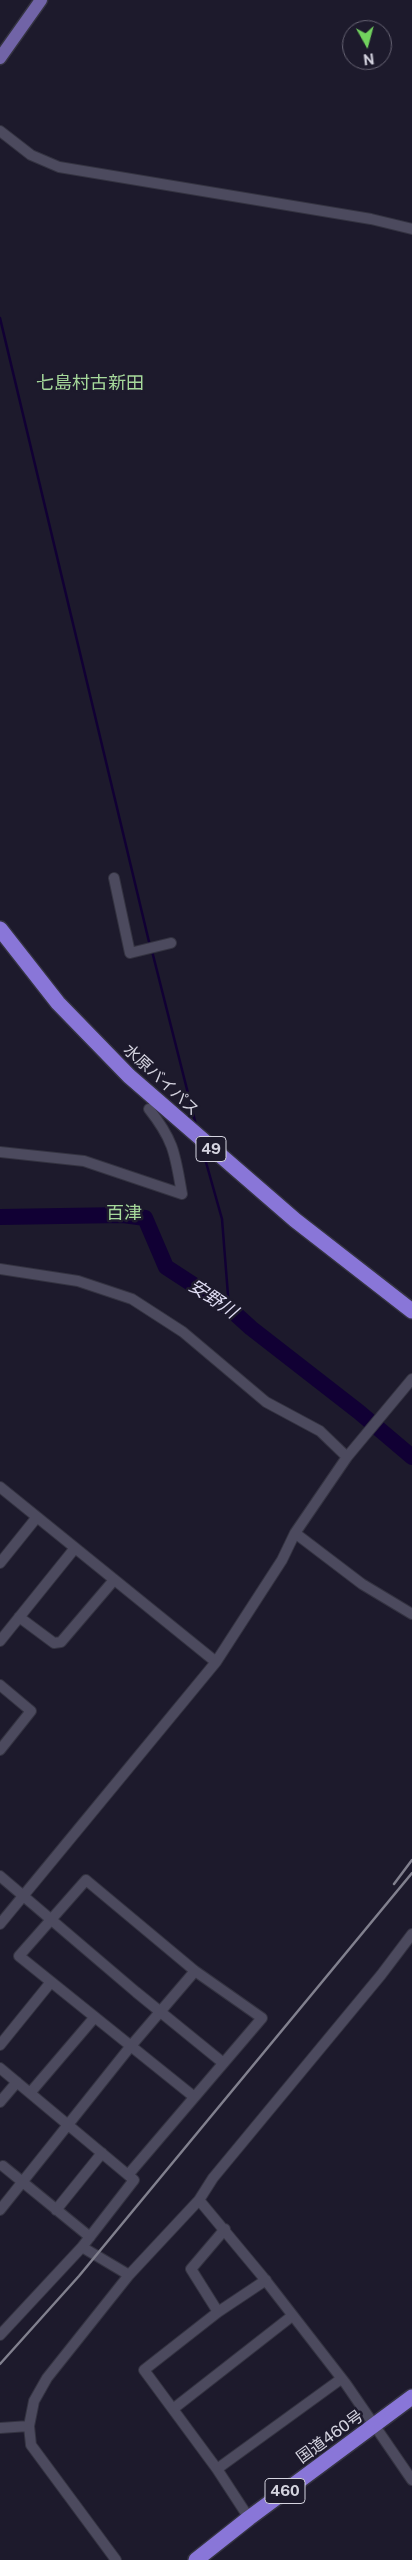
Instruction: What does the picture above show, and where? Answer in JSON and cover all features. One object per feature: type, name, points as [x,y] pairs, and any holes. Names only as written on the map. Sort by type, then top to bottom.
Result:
[{"type":"highway","name":"水原バイパス","points":[[0,929],[58,1003],[129,1076],[295,1220],[412,1311]]},
{"type":"highway","name":"国道460号","points":[[196,2560],[249,2518],[412,2397]]},
{"type":"main road","points":[[0,58],[41,0]]},
{"type":"street","points":[[0,131],[31,155],[59,167],[371,219],[412,229]]},
{"type":"street","points":[[114,878],[130,953],[171,943]]},
{"type":"street","points":[[0,1152],[84,1161],[182,1194],[173,1145],[166,1130],[149,1109]]},
{"type":"street","points":[[0,1268],[78,1280],[132,1299],[183,1332],[266,1402],[320,1431],[347,1457]]},
{"type":"street","points":[[0,1924],[216,1662],[282,1560],[295,1534],[347,1457],[412,1379]]},
{"type":"street","points":[[0,1487],[216,1662]]},
{"type":"street","points":[[0,1563],[37,1517]]},
{"type":"street","points":[[295,1534],[362,1584],[412,1614]]},
{"type":"street","points":[[0,1641],[75,1548]]},
{"type":"street","points":[[20,1617],[54,1643],[61,1642],[114,1580]]},
{"type":"street","points":[[0,1686],[31,1711],[1,1746]]},
{"type":"street","points":[[0,1876],[222,2062]]},
{"type":"street","points":[[128,2175],[222,2062],[262,2018],[195,1971],[86,1880],[19,1956],[193,2096]]},
{"type":"street","points":[[116,2560],[30,2445],[29,2426],[34,2400],[47,2378],[129,2275],[199,2200],[213,2178],[381,1975],[412,1934]]},
{"type":"street","points":[[0,2210],[67,2124],[195,1971]]},
{"type":"street","points":[[0,2045],[51,1982]]},
{"type":"street","points":[[30,2093],[94,2018]]},
{"type":"street","points":[[0,2068],[134,2180],[82,2247],[2,2328]]},
{"type":"street","points":[[0,2102],[16,2082]]},
{"type":"street","points":[[56,2210],[102,2153]]},
{"type":"street","points":[[3,2166],[90,2238]]},
{"type":"street","points":[[199,2200],[266,2280],[341,2378],[376,2425],[412,2480]]},
{"type":"street","points":[[218,2312],[191,2269],[225,2229]]},
{"type":"street","points":[[82,2247],[129,2275]]},
{"type":"street","points":[[249,2518],[217,2469],[144,2370],[218,2312],[266,2280]]},
{"type":"street","points":[[173,2409],[292,2316]]},
{"type":"street","points":[[217,2469],[341,2378]]},
{"type":"street","points":[[0,2428],[29,2426]]},
{"type":"waterway","points":[[0,318],[150,946]]},
{"type":"waterway","points":[[152,951],[196,1125]]},
{"type":"waterway","points":[[202,1148],[222,1219],[229,1308]]},
{"type":"waterway","name":"安野川","points":[[0,1217],[123,1215],[145,1218],[166,1267],[229,1308],[251,1328],[359,1412],[412,1457]]},
{"type":"railway","points":[[394,1884],[412,1860]]},
{"type":"railway","points":[[0,2364],[79,2276],[412,1873]]},
{"type":"district","name":"七島村古新田","points":[[90,383]]},
{"type":"district","name":"百津","points":[[124,1213]]}]
